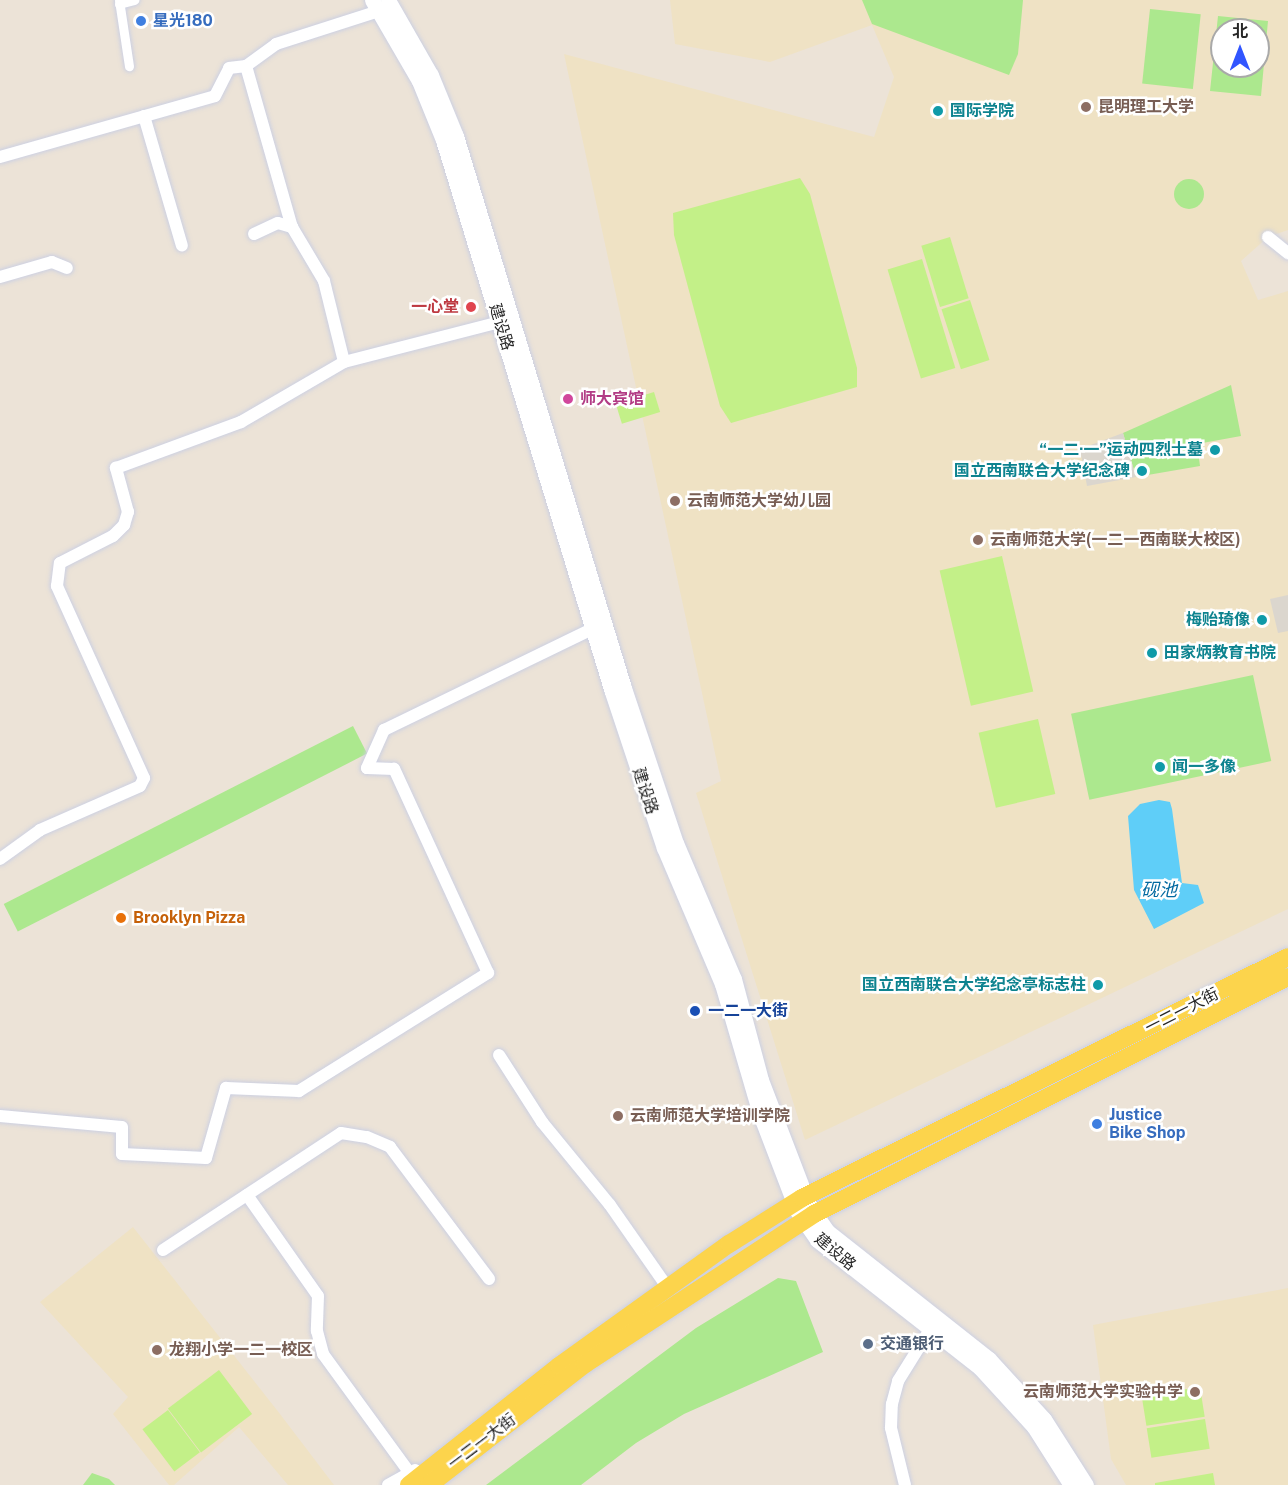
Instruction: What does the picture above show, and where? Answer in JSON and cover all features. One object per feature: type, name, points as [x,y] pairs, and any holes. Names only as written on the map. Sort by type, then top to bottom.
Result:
[{"type":"main road","name":"一二一大街","points":[[409,1478],[430,1466],[559,1366],[668,1288],[799,1199],[1288,957]]},
{"type":"main road","name":"一二一大街","points":[[429,1485],[585,1364],[809,1217],[1288,977]]},
{"type":"street","points":[[129,66],[119,2],[134,0]]},
{"type":"street","points":[[0,157],[215,96],[229,68],[246,66],[276,44],[380,4]]},
{"type":"street","name":"建设路","points":[[380,4],[419,81],[437,123],[500,322],[592,629],[664,848],[722,984],[752,1092],[809,1217],[817,1240],[980,1368],[1034,1427],[1071,1485]]},
{"type":"street","name":"建设路","points":[[380,4],[422,58],[453,127],[624,688],[676,843],[734,979],[761,1080],[799,1199]]},
{"type":"street","points":[[246,66],[292,227],[324,281],[344,362]]},
{"type":"street","points":[[144,116],[182,246]]},
{"type":"street","points":[[254,234],[278,223],[292,227]]},
{"type":"street","points":[[1268,237],[1288,253]]},
{"type":"street","points":[[0,277],[52,262],[67,268]]},
{"type":"street","points":[[0,859],[40,830],[140,786],[144,778],[56,580],[60,563],[113,536],[124,525],[128,512],[116,468],[241,422],[344,362],[500,322]]},
{"type":"street","points":[[0,1116],[122,1127],[122,1154],[206,1158],[226,1088],[299,1090],[488,973],[394,769],[367,768],[384,730],[592,629]]},
{"type":"street","points":[[499,1054],[542,1122],[610,1205],[668,1288]]},
{"type":"street","points":[[163,1250],[342,1133],[367,1137],[390,1147],[489,1279]]},
{"type":"street","points":[[247,1195],[318,1296],[317,1331],[324,1354],[409,1478],[388,1485]]},
{"type":"street","name":"建设路","points":[[809,1217],[989,1359],[1044,1419],[1086,1485]]},
{"type":"street","points":[[905,1485],[891,1428],[892,1404],[898,1381],[931,1328]]},
{"type":"shaded area","name":"云南师范大学(一二一西南联大校区)","points":[[670,0],[1288,0],[1288,230],[1268,237],[1241,261],[1258,300],[1288,291],[1288,909],[805,1140],[696,793],[721,781],[564,54],[874,137],[894,77],[872,25],[770,62],[675,44]]},
{"type":"shaded area","points":[[1123,433],[1136,477],[1087,486],[1080,449]]},
{"type":"shaded area","points":[[1288,595],[1288,631],[1278,633],[1270,599]]},
{"type":"shaded area","name":"龙翔小学一二一校区","points":[[133,1227],[334,1485],[288,1485],[239,1427],[174,1485],[169,1485],[113,1414],[128,1397],[40,1302]]},
{"type":"shaded area","name":"云南师范大学实验中学","points":[[1288,1288],[1288,1485],[1126,1485],[1111,1459],[1093,1325]]},
{"type":"green space","points":[[862,0],[1023,0],[1018,54],[1009,75],[872,24]]},
{"type":"green space","points":[[1150,9],[1201,14],[1193,89],[1142,84]]},
{"type":"green space","points":[[1211,78],[1263,78],[1261,96],[1210,91]]},
{"type":"green space","points":[[800,178],[810,194],[857,368],[857,387],[731,423],[720,406],[674,235],[673,213]]},
{"type":"green space","points":[[1189,179],[1195,180],[1203,188],[1203,200],[1195,208],[1189,209],[1183,208],[1175,200],[1174,194],[1175,188],[1183,180]]},
{"type":"green space","points":[[950,237],[969,298],[940,307],[921,246]]},
{"type":"green space","points":[[922,259],[955,368],[921,379],[888,270]]},
{"type":"green space","points":[[970,300],[989,360],[961,369],[941,309]]},
{"type":"green space","points":[[1231,385],[1241,436],[1197,444],[1200,466],[1136,477],[1123,433]]},
{"type":"green space","points":[[654,392],[660,412],[622,424],[616,404]]},
{"type":"green space","points":[[1002,556],[1033,691],[971,706],[940,570]]},
{"type":"green space","points":[[1253,675],[1271,761],[1089,800],[1071,714]]},
{"type":"green space","points":[[1038,719],[1055,794],[996,808],[979,733]]},
{"type":"green space","points":[[353,726],[367,754],[18,932],[4,904]]},
{"type":"green space","points":[[778,1278],[796,1281],[823,1352],[684,1414],[636,1443],[581,1485],[486,1485],[696,1328]]},
{"type":"green space","points":[[219,1370],[252,1414],[201,1452],[168,1409]]},
{"type":"green space","points":[[1200,1387],[1205,1417],[1146,1426],[1142,1396]]},
{"type":"green space","points":[[168,1410],[200,1452],[174,1472],[142,1429]]},
{"type":"green space","points":[[1205,1419],[1210,1449],[1151,1458],[1147,1428]]},
{"type":"green space","points":[[92,1473],[109,1479],[115,1485],[83,1485]]},
{"type":"green space","points":[[1213,1473],[1215,1485],[1155,1485],[1155,1483]]},
{"type":"water","name":"砚池","points":[[1159,800],[1170,802],[1172,809],[1182,883],[1198,885],[1204,903],[1154,929],[1134,890],[1128,816],[1140,804]]},
{"type":"place","name":"星光180","points":[[141,21]]},
{"type":"place","name":"昆明理工大学","points":[[1086,107]]},
{"type":"place","name":"国际学院","points":[[938,111]]},
{"type":"place","name":"一心堂","points":[[471,307]]},
{"type":"place","name":"师大宾馆","points":[[568,399]]},
{"type":"place","name":"“一二·一”运动四烈士墓","points":[[1215,450]]},
{"type":"place","name":"国立西南联合大学纪念碑","points":[[1142,471]]},
{"type":"place","name":"云南师范大学幼儿园","points":[[675,501]]},
{"type":"place","name":"云南师范大学(一二一西南联大校区)","points":[[978,540]]},
{"type":"place","name":"梅贻琦像","points":[[1262,620]]},
{"type":"place","name":"田家炳教育书院","points":[[1152,653]]},
{"type":"place","name":"闻一多像","points":[[1160,767]]},
{"type":"place","name":"Brooklyn Pizza","points":[[121,918]]},
{"type":"place","name":"国立西南联合大学纪念亭标志柱","points":[[1098,985]]},
{"type":"place","name":"一二一大街","points":[[695,1011]]},
{"type":"place","name":"云南师范大学培训学院","points":[[618,1116]]},
{"type":"place","name":"Justice Bike Shop","points":[[1097,1124]]},
{"type":"place","name":"交通银行","points":[[868,1344]]},
{"type":"place","name":"龙翔小学一二一校区","points":[[157,1350]]},
{"type":"place","name":"云南师范大学实验中学","points":[[1195,1392]]}]
